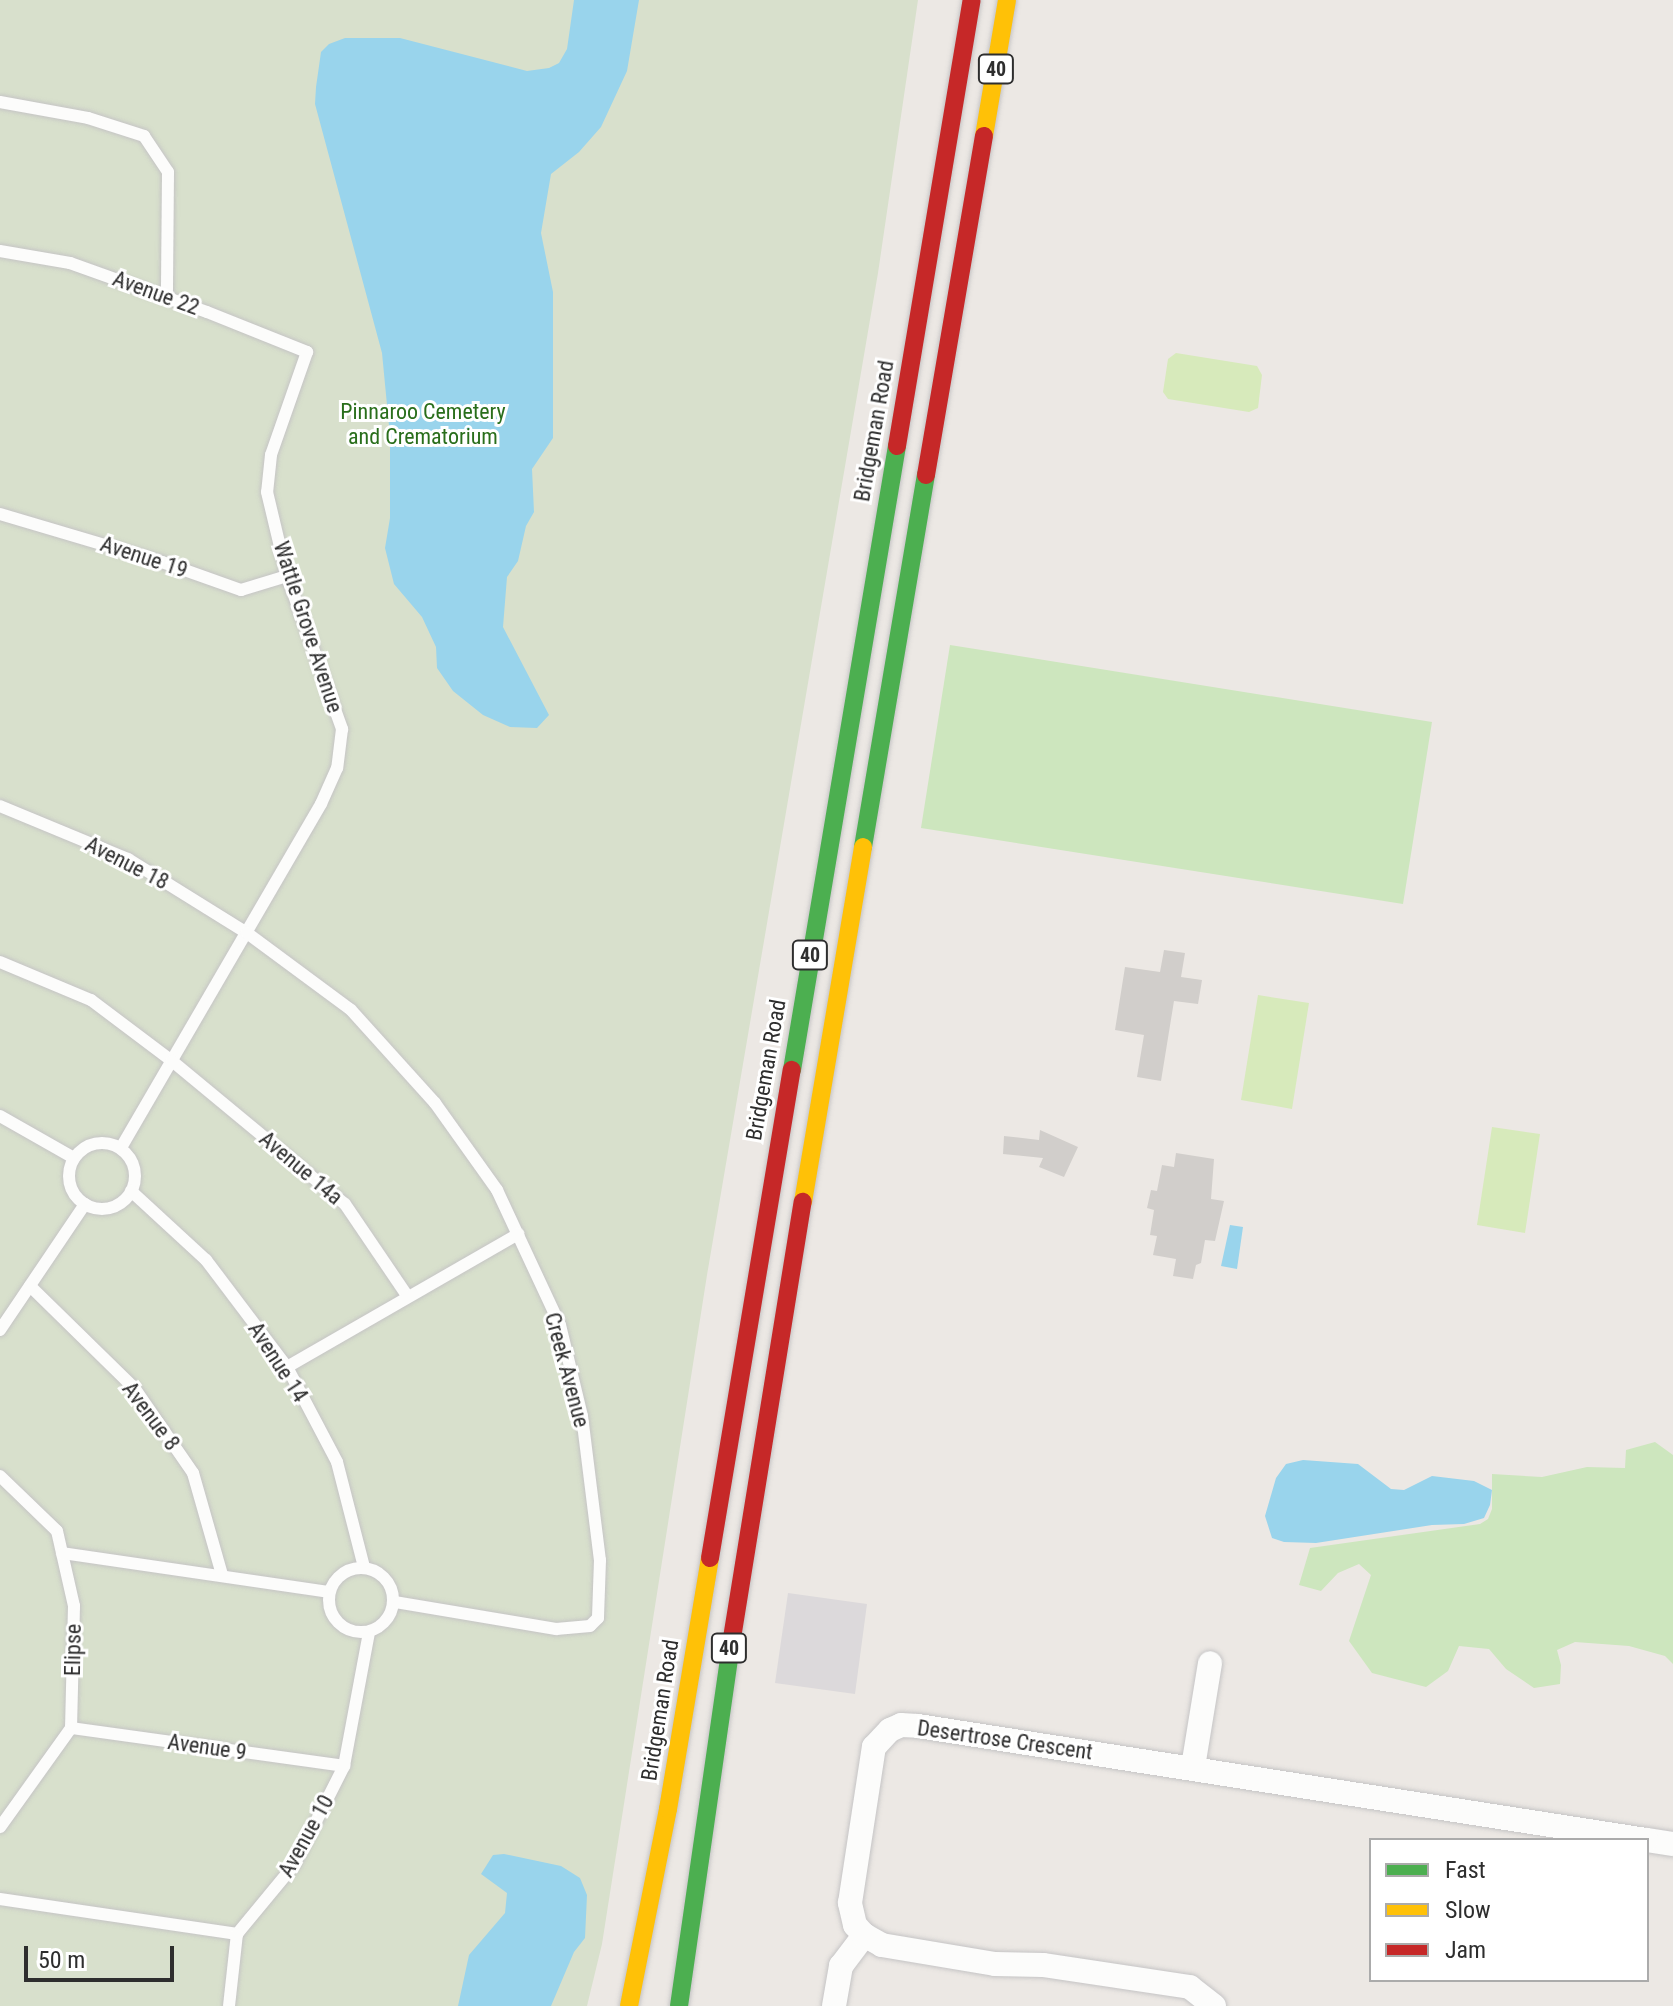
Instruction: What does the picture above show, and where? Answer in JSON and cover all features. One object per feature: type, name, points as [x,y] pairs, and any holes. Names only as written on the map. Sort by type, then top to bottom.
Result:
[{"type":"main road","name":"Bridgeman Road","points":[[629,2006],[657,1874],[972,0]]},
{"type":"main road","name":"40","points":[[679,2006],[700,1879],[743,1557],[1007,0]]},
{"type":"main road","points":[[657,1874],[700,1879]]},
{"type":"street","points":[[1193,1767],[1210,1663]]},
{"type":"street","name":"Desertrose Crescent","points":[[864,1935],[855,1925],[850,1903],[874,1747],[890,1730],[901,1725],[1193,1767],[1634,1838]]},
{"type":"street","name":"Desertrose Crescent","points":[[1649,1840],[1673,1844]]},
{"type":"street","points":[[834,2006],[841,1966],[864,1935],[882,1945],[995,1964],[1043,1965],[1190,1987],[1214,2006]]},
{"type":"lane","points":[[0,102],[88,118],[144,136],[168,172],[167,297]]},
{"type":"lane","name":"Avenue 22","points":[[0,251],[70,263],[307,352]]},
{"type":"lane","name":"Wattle Grove Avenue","points":[[121,1148],[321,804],[337,768],[342,729],[287,576],[267,492],[271,455],[307,352]]},
{"type":"lane","name":"Avenue 19","points":[[0,514],[162,562],[241,590],[287,576]]},
{"type":"lane","name":"Avenue 18","points":[[0,806],[128,859],[247,933]]},
{"type":"lane","name":"Creek Avenue","points":[[247,933],[351,1010],[425,1092],[497,1190],[560,1325],[582,1416],[600,1560],[598,1618],[590,1626],[556,1629],[394,1602]]},
{"type":"lane","name":"Avenue 14a","points":[[0,962],[91,1000],[172,1061],[345,1204],[408,1297]]},
{"type":"lane","points":[[0,1116],[74,1158]]},
{"type":"lane","points":[[103,1143],[121,1148],[133,1165],[135,1180],[131,1191],[110,1208],[85,1204],[72,1190],[69,1179],[74,1158],[92,1144],[103,1143]]},
{"type":"lane","name":"Avenue 14","points":[[131,1191],[206,1260],[287,1367],[337,1462],[364,1567]]},
{"type":"lane","points":[[0,1330],[85,1204]]},
{"type":"lane","points":[[287,1367],[518,1234]]},
{"type":"lane","name":"Avenue 8","points":[[30,1286],[135,1389],[193,1473],[222,1575]]},
{"type":"lane","name":"Elipse","points":[[0,1476],[57,1531],[74,1606],[71,1728]]},
{"type":"lane","points":[[62,1553],[329,1592]]},
{"type":"lane","points":[[364,1567],[380,1573],[388,1581],[394,1602],[388,1619],[369,1632],[348,1630],[339,1623],[332,1614],[329,1592],[342,1573],[364,1567]]},
{"type":"lane","name":"Avenue 10","points":[[237,1934],[294,1865],[344,1766],[369,1632]]},
{"type":"lane","points":[[0,1827],[71,1728]]},
{"type":"lane","name":"Avenue 9","points":[[71,1728],[344,1766]]},
{"type":"lane","points":[[0,1899],[237,1934],[229,2006]]},
{"type":"shaded area","points":[[788,1593],[867,1604],[855,1694],[775,1683]]},
{"type":"green space","name":"Pinnaroo Cemetery and Crematorium","points":[[0,0],[918,0],[878,273],[707,1275],[602,1944],[587,2006],[0,2006]]},
{"type":"green space","points":[[1176,353],[1257,366],[1262,375],[1258,408],[1249,412],[1168,399],[1163,392],[1168,359]]},
{"type":"green space","points":[[950,645],[1432,722],[1403,904],[921,828]]},
{"type":"green space","points":[[1258,995],[1309,1003],[1292,1109],[1241,1100]]},
{"type":"green space","points":[[1492,1127],[1540,1134],[1525,1233],[1477,1225]]},
{"type":"green space","points":[[1655,1442],[1673,1455],[1673,1664],[1665,1656],[1629,1646],[1575,1642],[1557,1650],[1561,1665],[1560,1684],[1534,1688],[1506,1669],[1489,1649],[1459,1646],[1448,1671],[1426,1687],[1372,1673],[1349,1641],[1371,1575],[1359,1564],[1338,1573],[1321,1591],[1299,1585],[1310,1548],[1480,1524],[1488,1519],[1492,1509],[1492,1474],[1542,1477],[1587,1467],[1625,1468],[1626,1450]]},
{"type":"water","points":[[574,0],[639,0],[627,71],[601,127],[579,152],[551,174],[541,233],[553,292],[553,438],[532,469],[534,512],[526,526],[518,561],[507,577],[503,627],[549,715],[537,728],[510,727],[483,715],[453,691],[437,668],[436,647],[422,617],[394,584],[385,548],[390,518],[390,436],[382,353],[315,104],[316,87],[321,52],[329,44],[345,38],[400,38],[527,71],[549,68],[559,63],[567,49]]},
{"type":"water","points":[[1230,1225],[1243,1227],[1237,1269],[1221,1266]]},
{"type":"water","points":[[1303,1460],[1358,1464],[1391,1489],[1404,1490],[1432,1476],[1474,1481],[1492,1490],[1490,1505],[1484,1518],[1464,1524],[1432,1525],[1316,1543],[1284,1542],[1272,1538],[1265,1516],[1276,1478],[1286,1464]]},
{"type":"water","points":[[504,1854],[561,1866],[580,1878],[587,1895],[585,1938],[574,1952],[551,2006],[458,2006],[469,1955],[505,1913],[507,1893],[481,1874],[493,1855]]},
{"type":"building","points":[[1164,950],[1185,953],[1181,977],[1202,980],[1198,1004],[1174,1001],[1161,1081],[1137,1077],[1144,1035],[1115,1030],[1125,967],[1160,972]]},
{"type":"building","points":[[1040,1130],[1078,1147],[1064,1177],[1039,1167],[1043,1158],[1003,1154],[1004,1136],[1039,1140]]},
{"type":"building","points":[[1176,1153],[1214,1159],[1211,1199],[1224,1201],[1215,1241],[1205,1240],[1201,1263],[1196,1265],[1193,1279],[1173,1276],[1176,1259],[1153,1255],[1157,1236],[1150,1235],[1154,1210],[1147,1208],[1151,1190],[1157,1191],[1162,1165],[1174,1167]]},
{"type":"traffic: fast","points":[[792,1070],[897,446]]},
{"type":"traffic: fast","points":[[863,847],[926,475]]},
{"type":"traffic: fast","points":[[679,2006],[732,1638]]},
{"type":"traffic: slow","points":[[984,136],[1007,0]]},
{"type":"traffic: slow","points":[[803,1202],[863,847]]},
{"type":"traffic: slow","points":[[629,2006],[668,1809],[710,1558]]},
{"type":"traffic: jam","points":[[897,446],[972,0]]},
{"type":"traffic: jam","points":[[926,475],[984,136]]},
{"type":"traffic: jam","points":[[710,1558],[792,1070]]},
{"type":"traffic: jam","points":[[732,1638],[803,1202]]}]
